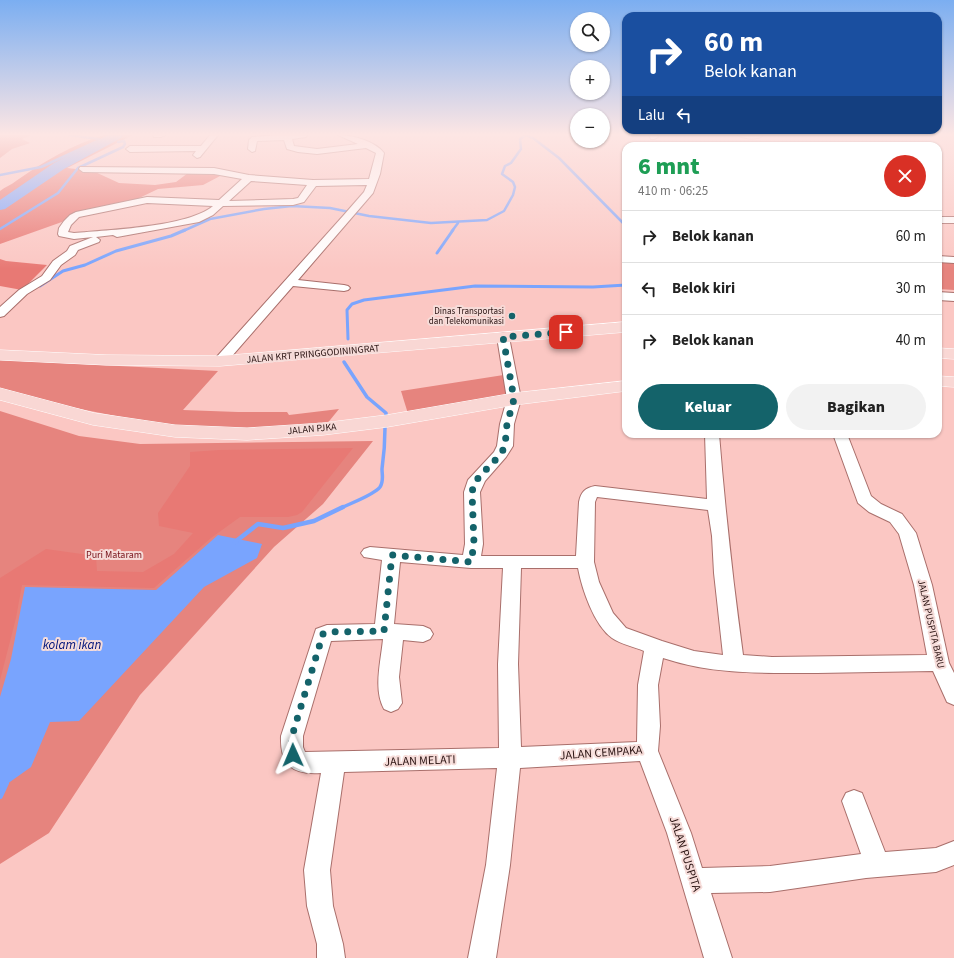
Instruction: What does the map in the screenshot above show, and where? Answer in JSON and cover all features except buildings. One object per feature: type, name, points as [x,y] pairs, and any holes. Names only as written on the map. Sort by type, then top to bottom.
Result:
[{"type":"main road","name":"JALAN KRT PRINGGODININGRAT","points":[[0,355],[106,360],[220,361],[622,327]]},
{"type":"main road","points":[[942,353],[954,354]]},
{"type":"main road","points":[[942,381],[954,382]]},
{"type":"main road","name":"JALAN PJKA","points":[[0,394],[93,419],[174,431],[247,434],[323,429],[380,422],[514,399],[622,386]]},
{"type":"street","points":[[247,180],[220,202],[210,213],[195,220],[160,227],[128,231],[74,236],[63,234],[63,231],[70,220],[76,216],[136,202],[147,200],[220,202],[243,204],[294,202],[301,200],[311,188],[313,183]]},
{"type":"street","points":[[220,361],[347,218],[368,193],[372,182],[313,183],[271,180]]},
{"type":"street","points":[[942,220],[954,220]]},
{"type":"street","points":[[3,308],[23,292],[42,282],[57,263],[71,253],[74,248],[128,231]]},
{"type":"street","points":[[942,259],[954,260]]},
{"type":"street","points":[[289,282],[344,288]]},
{"type":"street","points":[[942,296],[954,297]]},
{"type":"street","points":[[471,562],[474,544],[472,492],[474,484],[504,450],[507,424],[514,399],[503,337]]},
{"type":"street","points":[[712,438],[716,505],[722,536],[723,573],[734,663]]},
{"type":"street","name":"JALAN PUSPITA BARU","points":[[841,438],[864,499],[874,508],[896,518],[907,533],[914,561],[923,585],[939,663],[954,696]]},
{"type":"street","points":[[716,505],[601,492],[592,492],[589,494],[587,502],[585,562],[590,582],[605,617],[619,632],[686,658],[720,664],[734,663],[772,665],[939,663]]},
{"type":"street","points":[[370,553],[471,562],[585,562]]},
{"type":"street","points":[[391,703],[389,677],[389,632],[392,555]]},
{"type":"street","points":[[482,958],[498,865],[510,758],[508,664],[512,562]]},
{"type":"street","name":"JALAN MELATI","points":[[389,632],[327,632],[323,634],[320,639],[292,736],[291,749],[297,760],[307,763],[510,758]]},
{"type":"street","points":[[389,632],[423,634]]},
{"type":"street","name":"JALAN CEMPAKA","points":[[510,758],[647,751],[649,726],[648,685],[655,647]]},
{"type":"street","name":"JALAN PUSPITA","points":[[647,751],[679,833],[718,958]]},
{"type":"street","points":[[331,958],[330,944],[320,906],[317,870],[334,762]]},
{"type":"street","points":[[854,801],[878,866]]},
{"type":"street","points":[[694,881],[770,879],[936,860],[954,852]]},
{"type":"green space","points":[[942,262],[954,263],[954,290],[942,289]]},
{"type":"green space","points":[[0,360],[218,371],[183,410],[287,412],[289,415],[339,409],[326,425],[256,429],[195,428],[146,422],[45,402],[0,388]]},
{"type":"green space","points":[[510,374],[514,399],[409,417],[401,391]]},
{"type":"green space","name":"Puri Mataram","points":[[0,411],[79,436],[140,444],[373,441],[323,504],[274,547],[140,695],[49,833],[0,864]]},
{"type":"shaded area","points":[[18,180],[112,180],[119,183],[155,185],[176,182],[179,180],[213,180],[203,185],[158,189],[135,200],[104,207],[0,244],[0,191]]},
{"type":"shaded area","points":[[0,259],[6,261],[47,265],[22,290],[0,286]]},
{"type":"shaded area","points":[[353,448],[302,512],[288,517],[240,517],[211,538],[154,588],[22,585],[16,618],[0,680],[0,578],[46,549],[96,556],[97,571],[143,572],[174,554],[193,533],[159,526],[158,513],[190,466],[190,452],[219,450]]},
{"type":"water","name":"kolam ikan","points":[[218,535],[262,544],[257,558],[204,587],[79,721],[50,722],[31,767],[0,789],[0,697],[11,659],[25,587],[156,590]]},
{"type":"waterway","points":[[0,206],[39,180]]},
{"type":"waterway","points":[[0,229],[58,193],[69,180]]},
{"type":"waterway","points":[[183,231],[210,219],[264,209],[292,206],[330,208],[369,216],[431,223],[487,220],[504,211],[513,195],[515,187],[513,182],[510,180]]},
{"type":"waterway","points":[[580,180],[622,222]]},
{"type":"waterway","points":[[452,231],[458,223]]},
{"type":"waterway","points":[[40,286],[63,271],[85,265],[116,251],[171,236],[185,230]]},
{"type":"waterway","points":[[437,253],[453,230]]},
{"type":"waterway","points":[[348,339],[347,310],[352,304],[364,300],[475,286],[593,287],[622,285]]},
{"type":"waterway","points":[[344,362],[367,397],[386,413],[386,415]]},
{"type":"waterway","points":[[341,508],[368,496],[380,487],[382,480],[385,428]]},
{"type":"waterway","points":[[235,542],[258,524],[283,528],[314,521],[343,507]]},
{"type":"waterway","points":[[0,796],[6,783]]},
{"type":"place","name":"Dinas Transportasi dan Telekomunikasi","points":[[512,316]]},
{"type":"route","points":[[293,755],[291,749],[292,736],[320,639],[323,634],[327,632],[384,631],[392,555],[471,562],[474,544],[472,492],[474,484],[504,450],[507,424],[514,399],[503,337],[566,332]]}]
